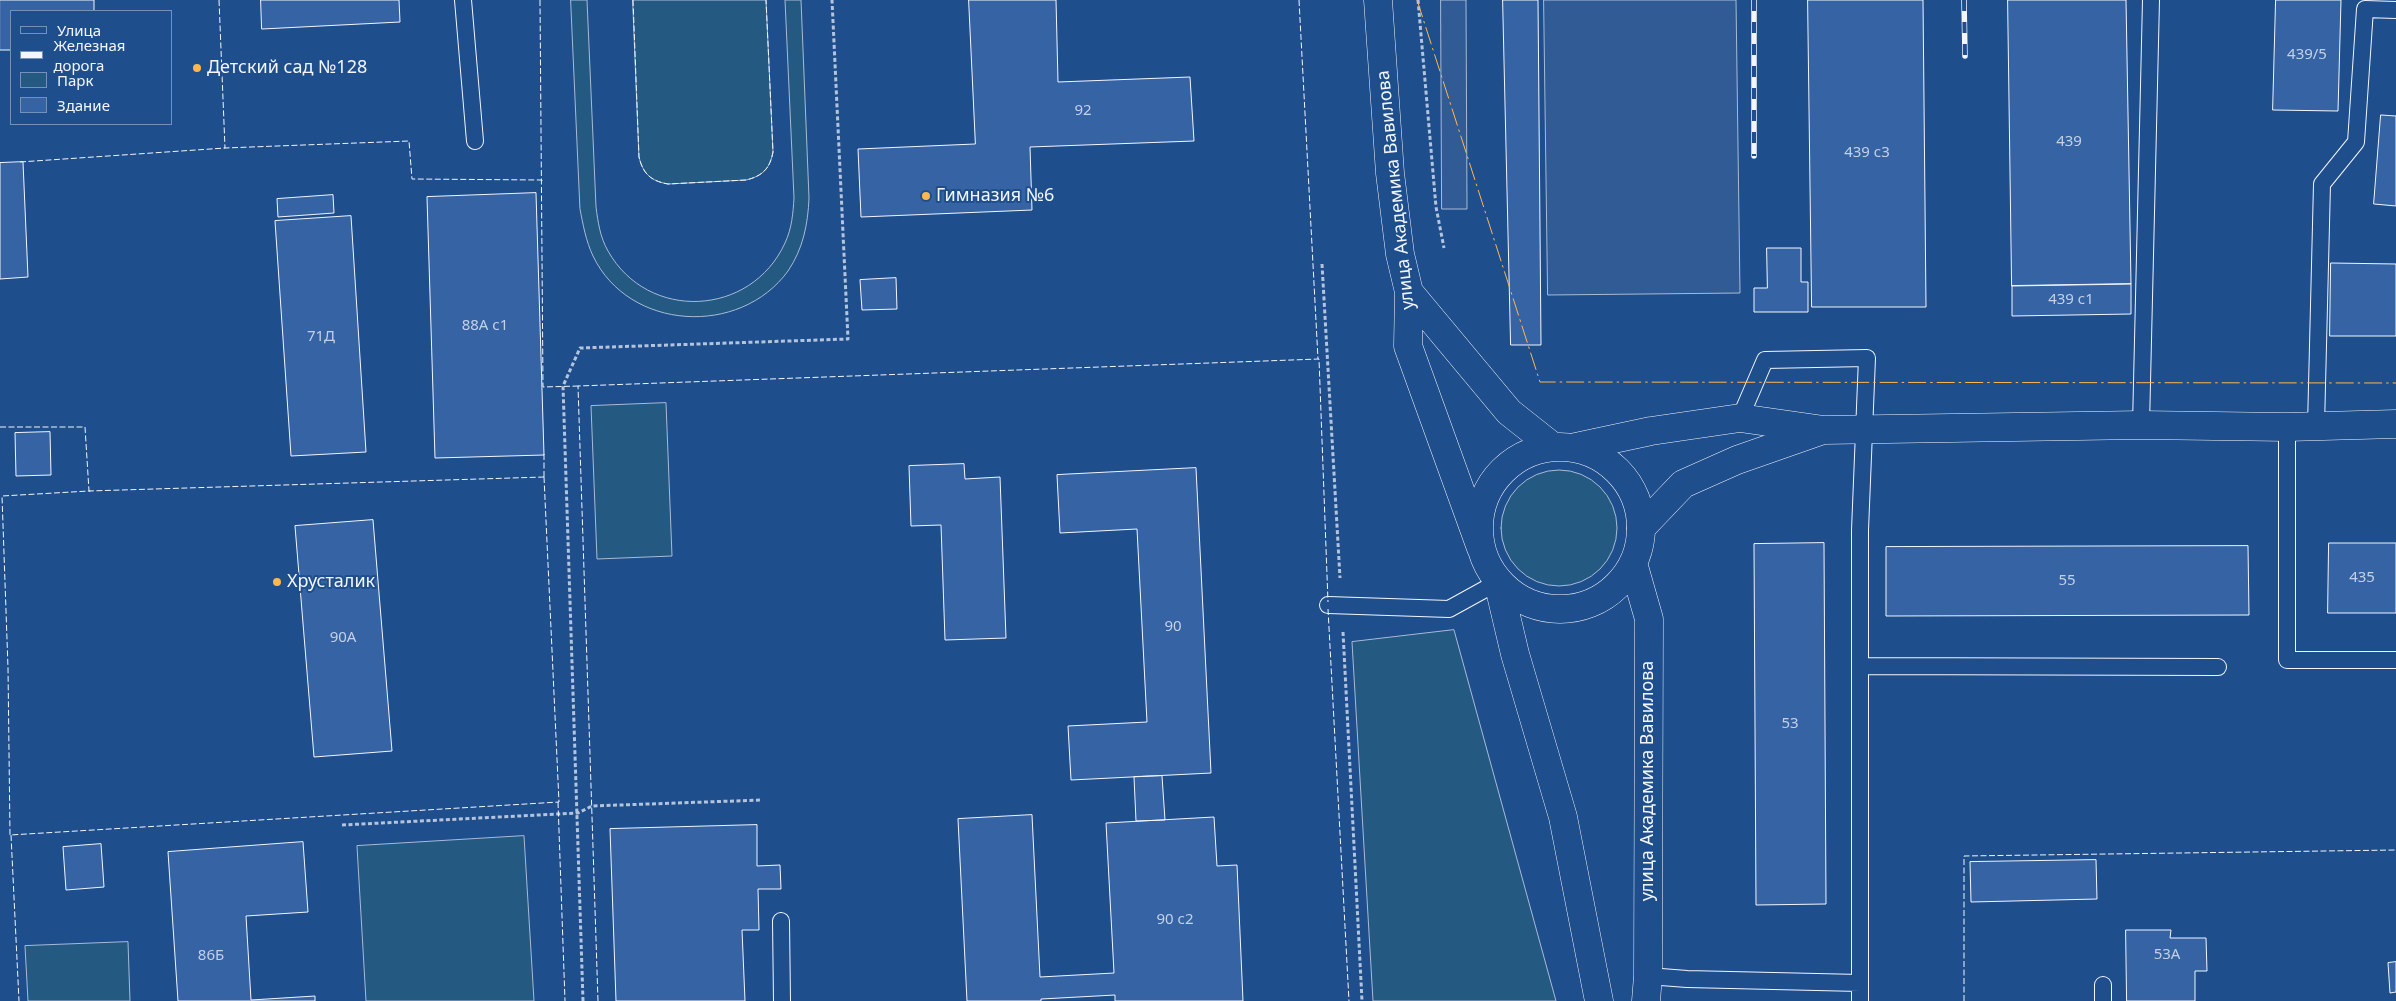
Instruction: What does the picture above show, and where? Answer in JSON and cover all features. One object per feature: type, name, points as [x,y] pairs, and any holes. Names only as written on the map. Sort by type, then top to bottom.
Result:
[{"type":"street","name":"улица Академика Вавилова","points":[[1378,0],[1390,173],[1400,254],[1409,292],[1408,346],[1480,548]]},
{"type":"street","points":[[1409,292],[1509,412],[1564,447],[1602,458],[1623,476],[1637,500],[1641,528],[1639,546],[1634,563],[1621,582],[1603,597],[1560,610],[1537,606],[1516,597],[1498,582],[1487,566],[1480,548],[1478,520],[1486,493],[1502,470],[1525,453],[1564,447],[1651,432],[1740,418],[1824,430],[2141,425],[2288,427],[2396,424]]},
{"type":"street","points":[[1641,528],[1683,484],[1738,460],[1824,430]]},
{"type":"street","name":"улица Академика Вавилова","points":[[1634,563],[1649,619],[1647,988]]},
{"type":"street","points":[[1498,582],[1515,654],[1563,817],[1599,1001]]},
{"type":"lane","points":[[463,0],[475,141]]},
{"type":"lane","points":[[2141,425],[2152,0]]},
{"type":"lane","points":[[2316,426],[2322,184],[2356,142],[2365,9],[2396,10]]},
{"type":"lane","points":[[1740,418],[1765,360],[1867,358],[1860,530],[1860,1001]]},
{"type":"lane","points":[[2288,427],[2287,660],[2396,660]]},
{"type":"lane","points":[[1328,605],[1449,609],[1498,582]]},
{"type":"lane","points":[[1861,666],[2218,666]]},
{"type":"lane","points":[[781,921],[782,1001]]},
{"type":"lane","points":[[1647,988],[1687,979],[1860,983]]},
{"type":"lane","points":[[2103,984],[2103,1001]]},
{"type":"path","points":[[583,1001],[563,386],[580,348],[848,339],[832,0]]},
{"type":"path","points":[[1418,0],[1436,207],[1444,248]]},
{"type":"path","points":[[342,825],[578,813],[592,806],[762,800]]},
{"type":"green space","points":[[571,0],[587,0],[596,207],[605,246],[626,274],[648,290],[673,299],[699,301],[725,297],[749,285],[769,268],[785,243],[789,232],[794,198],[785,0],[801,0],[809,198],[807,217],[804,236],[793,263],[788,271],[767,292],[742,307],[715,315],[686,316],[658,311],[632,299],[610,281],[593,256],[580,209]]},
{"type":"green space","points":[[633,0],[766,0],[773,152],[768,167],[761,174],[746,180],[668,184],[652,179],[645,172],[639,157]]},
{"type":"green space","points":[[666,403],[672,556],[597,559],[591,406]]},
{"type":"green space","points":[[1559,470],[1581,474],[1600,487],[1613,506],[1617,528],[1613,550],[1600,569],[1581,582],[1559,586],[1537,582],[1518,569],[1505,550],[1501,528],[1505,506],[1518,487],[1537,474]]},
{"type":"green space","points":[[1454,630],[1556,1001],[1373,1001],[1352,642]]},
{"type":"green space","points":[[524,836],[534,1001],[366,1001],[357,846]]},
{"type":"green space","points":[[128,942],[130,1001],[28,1001],[25,946]]},
{"type":"shaded area","points":[[1441,0],[1466,0],[1467,209],[1442,209]]},
{"type":"shaded area","points":[[1544,0],[1736,0],[1740,293],[1548,295]]},
{"type":"building","points":[[0,0],[94,0],[94,10],[10,10],[10,50],[0,50]]},
{"type":"building","points":[[261,0],[399,0],[400,22],[262,29]]},
{"type":"building","points":[[969,0],[1056,0],[1058,82],[1190,77],[1194,141],[1030,147],[1032,210],[861,217],[858,149],[975,144]]},
{"type":"building","points":[[1503,0],[1538,0],[1541,345],[1511,345]]},
{"type":"building","points":[[1808,0],[1923,0],[1926,307],[1812,307]]},
{"type":"building","points":[[2008,0],[2126,0],[2131,284],[2012,286]]},
{"type":"building","points":[[2276,0],[2341,0],[2338,111],[2273,110]]},
{"type":"building","points":[[2381,115],[2396,116],[2396,206],[2374,204]]},
{"type":"building","points":[[23,162],[28,277],[0,279],[0,163]]},
{"type":"building","points":[[536,193],[544,455],[435,458],[427,197]]},
{"type":"building","points":[[333,195],[334,213],[278,217],[277,199]]},
{"type":"building","points":[[351,216],[366,452],[291,456],[275,221]]},
{"type":"building","points":[[1767,248],[1801,248],[1801,282],[1808,282],[1808,312],[1754,312],[1754,288],[1767,288]]},
{"type":"building","points":[[2331,263],[2396,264],[2396,336],[2330,336]]},
{"type":"building","points":[[896,278],[897,309],[862,310],[860,280]]},
{"type":"building","points":[[2131,284],[2131,314],[2012,316],[2012,286]]},
{"type":"building","points":[[50,432],[51,475],[16,476],[15,433]]},
{"type":"building","points":[[964,464],[965,479],[1000,477],[1006,638],[945,640],[941,525],[911,526],[909,466]]},
{"type":"building","points":[[1196,468],[1211,773],[1071,780],[1068,726],[1147,722],[1137,529],[1060,533],[1057,475]]},
{"type":"building","points":[[373,520],[392,751],[314,757],[295,526]]},
{"type":"building","points":[[1824,543],[1826,904],[1756,905],[1754,544]]},
{"type":"building","points":[[2329,543],[2396,543],[2396,613],[2328,613]]},
{"type":"building","points":[[2248,546],[2249,615],[1886,616],[1886,547]]},
{"type":"building","points":[[1162,776],[1165,820],[1136,821],[1134,777]]},
{"type":"building","points":[[1032,815],[1040,977],[1114,973],[1106,823],[1214,817],[1217,866],[1237,865],[1243,1001],[1115,1001],[1115,995],[1041,999],[1041,1001],[967,1001],[958,819]]},
{"type":"building","points":[[757,825],[757,866],[780,865],[781,889],[758,889],[759,930],[742,930],[745,1001],[616,1001],[610,829]]},
{"type":"building","points":[[303,842],[308,912],[246,916],[251,1000],[315,996],[315,1001],[178,1001],[168,852]]},
{"type":"building","points":[[101,844],[104,887],[66,890],[63,847]]},
{"type":"building","points":[[2096,860],[2097,899],[1971,902],[1970,862]]},
{"type":"building","points":[[2126,930],[2171,930],[2170,938],[2206,938],[2207,971],[2195,971],[2195,1001],[2127,1001]]},
{"type":"building","points":[[2396,962],[2396,992],[2390,993],[2388,963]]},
{"type":"railway","points":[[1754,0],[1754,156]]},
{"type":"railway","points":[[1964,0],[1965,56]]},
{"type":"fence","points":[[219,0],[224,148]]},
{"type":"fence","points":[[540,0],[543,387],[579,386]]},
{"type":"fence","points":[[633,0],[639,157],[645,172],[652,179],[668,184],[746,180],[761,174],[768,167],[773,152],[766,0]]},
{"type":"fence","points":[[1299,0],[1318,359]]},
{"type":"fence","points":[[20,162],[225,148],[409,141],[412,179],[542,180],[542,182]]},
{"type":"fence","points":[[598,1001],[578,386],[1319,359],[1328,602]]},
{"type":"fence","points":[[0,427],[85,427],[89,491],[91,491]]},
{"type":"fence","points":[[544,452],[544,477]]},
{"type":"fence","points":[[544,477],[559,802],[10,835],[8,668],[2,496],[89,491],[544,477]]},
{"type":"fence","points":[[1328,609],[1349,1001]]},
{"type":"fence","points":[[558,802],[565,1001]]},
{"type":"fence","points":[[11,835],[19,1001]]},
{"type":"fence","points":[[1964,1001],[1964,856],[2396,850]]},
{"type":"power","points":[[1417,0],[1540,382],[2396,383]]},
{"type":"place","name":"Детский сад №128","points":[[197,68]]},
{"type":"place","name":"Гимназия №6","points":[[926,196]]},
{"type":"place","name":"Хрусталик","points":[[277,582]]}]
